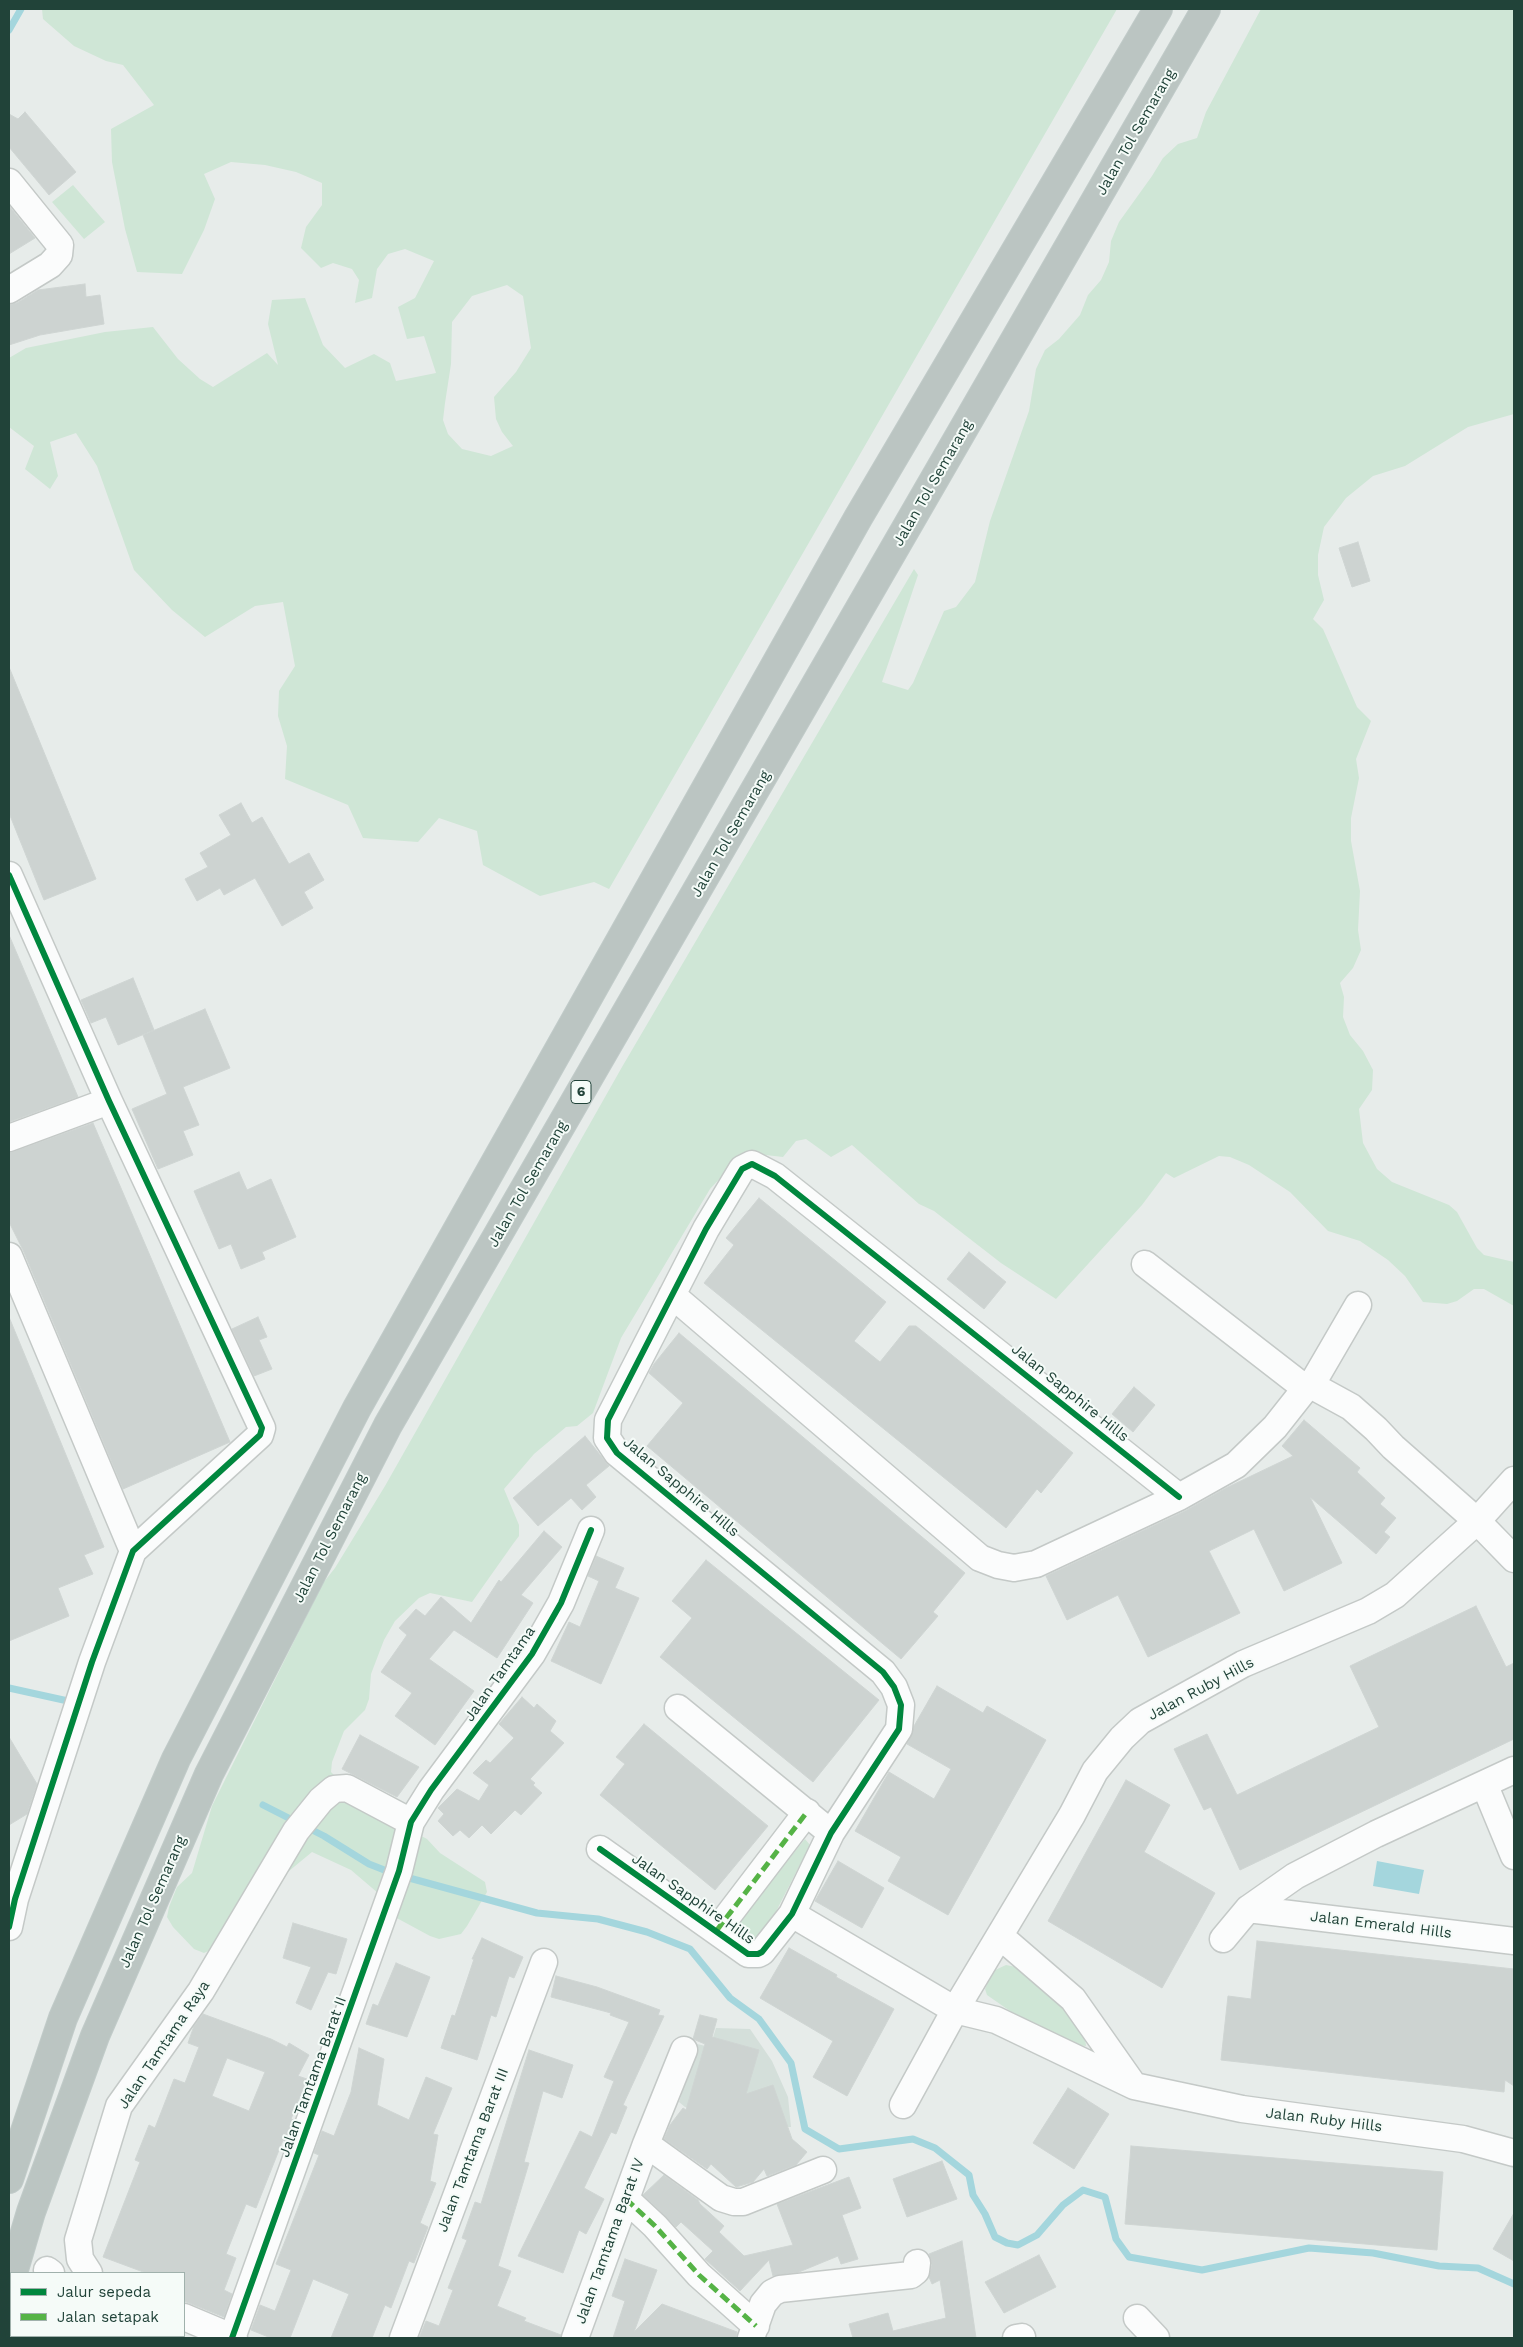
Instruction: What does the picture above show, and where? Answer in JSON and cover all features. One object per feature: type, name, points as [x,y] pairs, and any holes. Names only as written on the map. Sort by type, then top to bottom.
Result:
[{"type":"highway","points":[[9,2179],[63,2018],[176,1759],[357,1408],[858,518],[1158,9]]},
{"type":"highway","name":"Jalan Tol Semarang","points":[[13,2272],[31,2212],[94,2036],[209,1774],[388,1425],[1206,9]]},
{"type":"street","points":[[9,182],[60,246],[59,256],[50,265],[9,290]]},
{"type":"street","points":[[9,875],[109,1101],[262,1428],[260,1435],[133,1551],[92,1662],[12,1892],[9,1927]]},
{"type":"street","points":[[9,1138],[109,1101]]},
{"type":"street","name":"Jalan Sapphire Hills","points":[[600,1850],[717,1930],[748,1954],[758,1954],[762,1952],[792,1914],[831,1833],[899,1729],[901,1704],[894,1687],[883,1672],[617,1453],[607,1438],[608,1420],[706,1229],[742,1169],[752,1164],[762,1167],[866,1246],[1179,1497]]},
{"type":"street","points":[[9,1256],[133,1551]]},
{"type":"street","points":[[1145,1264],[1309,1386],[1357,1413],[1477,1521],[1514,1559]]},
{"type":"street","points":[[672,1295],[980,1558],[1014,1568],[1036,1564],[1179,1497],[1236,1465],[1275,1427],[1309,1386],[1358,1305]]},
{"type":"street","name":"Jalan Ruby Hills","points":[[903,2105],[955,2010],[1072,1814],[1095,1771],[1140,1721],[1243,1664],[1368,1611],[1388,1599],[1477,1521],[1514,1480]]},
{"type":"street","name":"Jalan Tamtama","points":[[411,1822],[431,1790],[532,1654],[561,1603],[591,1530]]},
{"type":"street","points":[[678,1708],[831,1833]]},
{"type":"street","points":[[1223,1939],[1248,1909],[1295,1876],[1376,1834],[1485,1786],[1514,1770]]},
{"type":"street","points":[[1485,1786],[1514,1856]]},
{"type":"street","name":"Jalan Tamtama Raya","points":[[88,2272],[80,2259],[78,2240],[119,2106],[201,1992],[301,1825],[321,1800],[334,1789],[347,1788],[411,1822]]},
{"type":"street","name":"Jalan Sapphire Hills","points":[[717,1930],[807,1812]]},
{"type":"street","name":"Jalan Tamtama Barat II","points":[[233,2338],[398,1875],[411,1822]]},
{"type":"street","name":"Jalan Emerald Hills","points":[[1248,1909],[1514,1941]]},
{"type":"street","points":[[792,1914],[955,2010]]},
{"type":"street","points":[[1000,1936],[1073,1999],[1134,2086]]},
{"type":"street","name":"Jalan Tamtama Barat III","points":[[403,2338],[544,1962]]},
{"type":"street","name":"Jalan Ruby Hills","points":[[955,2010],[996,2020],[1134,2086],[1242,2110],[1463,2139],[1514,2153]]},
{"type":"street","name":"Jalan Tamtama Barat IV","points":[[575,2338],[646,2144],[684,2050]]},
{"type":"street","name":"Jalan Tamtama Barat IV","points":[[646,2144],[721,2198],[734,2202],[743,2202],[823,2170]]},
{"type":"street","points":[[626,2199],[655,2226],[754,2332]]},
{"type":"street","points":[[754,2332],[762,2304],[772,2293],[780,2289],[911,2275],[916,2272],[917,2263]]},
{"type":"street","points":[[185,2318],[233,2338]]},
{"type":"street","points":[[1137,2318],[1156,2338]]},
{"type":"shaded area","points":[[716,2028],[750,2029],[772,2061],[788,2097],[791,2127],[751,2127],[685,2107],[679,2102],[697,2044],[710,2047]]},
{"type":"green space","points":[[42,9],[1117,9],[609,889],[594,882],[540,896],[483,865],[477,831],[439,818],[418,842],[363,838],[348,805],[285,779],[287,746],[278,716],[279,691],[295,666],[283,602],[255,606],[205,637],[172,610],[134,570],[97,466],[76,433],[50,442],[58,476],[50,489],[25,469],[34,446],[9,427],[9,358],[26,348],[105,332],[153,327],[178,359],[200,379],[213,387],[267,353],[278,365],[268,324],[272,300],[305,298],[323,345],[345,368],[374,354],[390,363],[396,381],[436,373],[424,336],[407,339],[398,307],[415,298],[434,261],[405,249],[388,254],[377,269],[372,298],[355,303],[359,280],[352,269],[333,263],[321,268],[301,248],[306,227],[322,205],[322,183],[296,172],[265,165],[231,162],[204,174],[215,199],[204,230],[182,274],[137,272],[125,229],[112,162],[111,129],[154,105],[123,65],[106,61],[74,46],[43,19]],"holes":[[[507,285],[523,296],[531,348],[516,372],[494,397],[496,419],[502,432],[513,446],[491,456],[462,449],[448,434],[443,420],[451,364],[452,322],[472,296]]]},
{"type":"green space","points":[[1261,9],[1514,9],[1514,414],[1468,427],[1405,466],[1373,476],[1346,498],[1324,527],[1318,555],[1318,575],[1324,600],[1313,619],[1323,629],[1357,707],[1371,721],[1356,759],[1359,778],[1351,818],[1351,841],[1360,891],[1358,930],[1361,950],[1353,968],[1340,983],[1344,997],[1343,1017],[1350,1035],[1363,1051],[1373,1070],[1372,1090],[1359,1109],[1363,1143],[1377,1169],[1392,1182],[1449,1205],[1457,1212],[1477,1248],[1484,1255],[1514,1262],[1514,1306],[1484,1289],[1474,1289],[1457,1301],[1447,1304],[1423,1302],[1405,1276],[1388,1260],[1360,1241],[1328,1231],[1290,1192],[1249,1165],[1230,1157],[1219,1156],[1174,1178],[1166,1173],[1142,1205],[1056,1299],[1001,1263],[934,1211],[919,1204],[852,1145],[831,1157],[806,1139],[796,1141],[783,1157],[757,1154],[738,1159],[710,1189],[621,1338],[593,1413],[577,1426],[566,1427],[534,1454],[504,1489],[519,1525],[519,1536],[472,1602],[430,1593],[419,1598],[395,1621],[384,1640],[371,1674],[369,1699],[365,1710],[344,1731],[332,1762],[331,1772],[364,1806],[427,1839],[440,1853],[485,1882],[487,1892],[467,1926],[461,1934],[439,1939],[430,1936],[393,1916],[392,1905],[351,1870],[312,1852],[283,1876],[221,1945],[204,1953],[194,1949],[173,1927],[167,1917],[169,1907],[177,1887],[192,1873],[212,1806],[323,1583],[335,1568],[385,1486],[622,1067],[914,569],[918,575],[882,682],[908,690],[913,683],[944,611],[956,607],[975,582],[990,521],[1029,411],[1036,369],[1045,350],[1059,339],[1080,315],[1088,295],[1101,280],[1109,262],[1111,241],[1119,222],[1163,158],[1178,144],[1197,138],[1206,112]]},
{"type":"green space","points":[[73,185],[105,222],[84,239],[52,202]]},
{"type":"green space","points":[[805,1839],[810,1845],[763,1937],[754,1940],[741,1934],[736,1927],[739,1921]]},
{"type":"green space","points":[[1006,1965],[1021,1968],[1084,2026],[1086,2046],[1070,2044],[1020,2018],[987,1995],[985,1989],[993,1971]]},
{"type":"water","points":[[1377,1861],[1424,1870],[1419,1894],[1373,1886]]},
{"type":"building","points":[[25,112],[76,172],[49,195],[9,147],[9,114],[18,119]]},
{"type":"building","points":[[9,206],[35,238],[9,254]]},
{"type":"building","points":[[85,284],[86,297],[100,295],[104,324],[40,335],[9,345],[9,305],[17,303],[38,290]]},
{"type":"building","points":[[1358,542],[1370,581],[1352,587],[1339,548]]},
{"type":"building","points":[[9,667],[96,879],[44,900],[9,813]]},
{"type":"building","points":[[241,803],[252,823],[262,817],[289,864],[309,853],[324,880],[304,892],[313,908],[282,926],[255,878],[224,895],[220,888],[197,901],[185,879],[208,867],[200,853],[231,835],[219,815]]},
{"type":"building","points":[[9,935],[78,1097],[9,1122]]},
{"type":"building","points":[[133,978],[154,1030],[118,1045],[106,1017],[91,1023],[81,1000]]},
{"type":"building","points":[[205,1009],[230,1068],[183,1087],[199,1125],[183,1131],[193,1155],[158,1169],[132,1109],[167,1094],[143,1035]]},
{"type":"building","points":[[93,1123],[230,1442],[123,1489],[23,1250],[9,1222],[9,1153]]},
{"type":"building","points":[[239,1172],[247,1190],[271,1179],[296,1237],[262,1252],[265,1259],[241,1269],[231,1244],[219,1249],[194,1191]]},
{"type":"building","points":[[759,1198],[886,1302],[854,1341],[880,1362],[909,1326],[916,1326],[1073,1453],[1041,1493],[1037,1489],[1006,1528],[704,1283],[734,1245],[726,1238]]},
{"type":"building","points":[[969,1252],[1006,1282],[984,1309],[947,1279]]},
{"type":"building","points":[[9,1317],[104,1547],[84,1555],[93,1574],[58,1588],[69,1616],[9,1641]]},
{"type":"building","points":[[258,1317],[267,1337],[259,1340],[272,1369],[254,1376],[232,1329]]},
{"type":"building","points":[[679,1333],[965,1573],[933,1612],[938,1616],[901,1659],[647,1446],[683,1403],[649,1373]]},
{"type":"building","points":[[1134,1387],[1155,1405],[1133,1432],[1112,1414]]},
{"type":"building","points":[[1304,1420],[1360,1468],[1357,1472],[1385,1498],[1380,1504],[1396,1518],[1384,1532],[1390,1537],[1376,1554],[1310,1497],[1342,1563],[1284,1591],[1254,1529],[1209,1551],[1240,1613],[1148,1657],[1118,1595],[1067,1620],[1046,1576],[1185,1511],[1226,1488],[1293,1456],[1282,1446]]},
{"type":"building","points":[[585,1436],[609,1466],[586,1485],[596,1497],[582,1510],[571,1498],[538,1526],[513,1498]]},
{"type":"building","points":[[544,1531],[562,1547],[521,1595],[533,1603],[497,1658],[454,1630],[429,1659],[474,1691],[435,1745],[395,1716],[412,1693],[381,1672],[407,1635],[399,1628],[416,1609],[425,1616],[441,1597],[471,1623],[499,1580],[501,1582]]},
{"type":"building","points":[[596,1556],[624,1568],[615,1588],[639,1598],[601,1684],[551,1661],[569,1622],[580,1627],[599,1581],[588,1576]]},
{"type":"building","points":[[706,1560],[879,1700],[813,1782],[660,1657],[692,1618],[672,1601]]},
{"type":"building","points":[[1476,1606],[1506,1667],[1514,1663],[1514,1739],[1240,1870],[1211,1807],[1204,1810],[1174,1749],[1207,1734],[1237,1795],[1379,1727],[1350,1666]]},
{"type":"building","points":[[937,1686],[983,1713],[987,1706],[1046,1740],[948,1915],[888,1881],[901,1857],[855,1831],[889,1772],[934,1799],[951,1769],[907,1744],[914,1726]]},
{"type":"building","points":[[522,1697],[534,1708],[537,1704],[556,1721],[550,1731],[564,1743],[530,1779],[535,1783],[533,1785],[542,1793],[521,1815],[515,1810],[491,1834],[482,1825],[469,1838],[460,1830],[453,1836],[438,1821],[444,1814],[438,1808],[457,1789],[479,1801],[489,1785],[473,1773],[486,1760],[490,1763],[514,1738],[499,1724]]},
{"type":"building","points":[[644,1724],[768,1826],[715,1890],[600,1795],[625,1764],[616,1757]]},
{"type":"building","points":[[360,1735],[419,1767],[397,1797],[342,1769]]},
{"type":"building","points":[[9,1737],[37,1784],[27,1814],[9,1825]]},
{"type":"building","points":[[1126,1780],[1170,1805],[1144,1852],[1215,1893],[1162,1988],[1048,1921]]},
{"type":"building","points":[[838,1861],[884,1888],[862,1928],[815,1901]]},
{"type":"building","points":[[293,1923],[347,1939],[336,1974],[328,1972],[311,2010],[296,2003],[311,1967],[283,1958]]},
{"type":"building","points":[[482,1938],[523,1957],[514,1978],[509,1976],[496,2017],[491,2015],[477,2060],[441,2048],[452,2015],[455,2016],[474,1959],[472,1959]]},
{"type":"building","points":[[1257,1941],[1514,1969],[1514,2086],[1505,2080],[1504,2092],[1221,2060],[1228,1996],[1251,1999]]},
{"type":"building","points":[[789,1948],[894,2009],[847,2096],[813,2077],[833,2041],[760,1998]]},
{"type":"building","points":[[396,1963],[430,1977],[407,2037],[366,2024],[373,2004],[378,2006]]},
{"type":"building","points":[[556,1976],[597,1987],[660,2010],[658,2015],[664,2016],[623,2105],[627,2107],[616,2134],[611,2132],[584,2188],[604,2199],[586,2234],[579,2230],[563,2273],[518,2256],[580,2131],[592,2137],[614,2081],[604,2077],[629,2022],[610,2015],[611,2013],[551,1997]]},
{"type":"building","points":[[203,2014],[271,2039],[287,2047],[289,2043],[309,2055],[298,2076],[307,2079],[291,2119],[294,2120],[286,2142],[283,2140],[256,2208],[246,2204],[226,2254],[236,2258],[224,2290],[232,2294],[224,2317],[185,2301],[185,2272],[143,2272],[103,2257],[140,2162],[135,2160],[149,2125],[155,2128],[174,2079],[185,2083],[199,2047],[188,2043],[194,2026]],"holes":[[[227,2058],[265,2072],[249,2111],[212,2096]]]},
{"type":"building","points":[[700,2015],[717,2019],[712,2037],[759,2050],[746,2094],[773,2085],[792,2139],[807,2152],[796,2165],[767,2176],[764,2169],[753,2182],[736,2187],[711,2164],[707,2169],[664,2139],[670,2125],[683,2108],[686,2110],[705,2044],[693,2039]]},
{"type":"building","points":[[359,2048],[384,2059],[377,2105],[409,2120],[426,2077],[452,2088],[433,2134],[438,2135],[430,2181],[436,2183],[420,2223],[428,2227],[414,2263],[409,2261],[391,2308],[385,2305],[372,2338],[331,2338],[349,2294],[313,2279],[290,2338],[271,2338],[251,2330],[260,2305],[275,2311],[291,2270],[276,2264],[319,2155],[314,2153],[322,2131],[334,2136],[351,2092]]},
{"type":"building","points":[[529,2050],[573,2065],[562,2098],[543,2091],[524,2162],[529,2163],[498,2266],[511,2271],[497,2306],[526,2318],[524,2321],[561,2335],[560,2338],[419,2338],[426,2321],[439,2326],[453,2290],[448,2288],[467,2240],[462,2238],[475,2202],[481,2204]]},
{"type":"building","points":[[1068,2088],[1109,2114],[1074,2169],[1033,2143]]},
{"type":"building","points":[[1131,2146],[1443,2172],[1437,2250],[1125,2224]]},
{"type":"building","points":[[942,2161],[957,2199],[907,2217],[893,2179]]},
{"type":"building","points":[[664,2175],[698,2200],[724,2226],[719,2232],[744,2256],[793,2245],[777,2204],[849,2177],[861,2208],[842,2215],[858,2259],[841,2264],[838,2256],[799,2272],[773,2276],[769,2260],[740,2291],[705,2259],[713,2251],[681,2222],[676,2227],[643,2195]]},
{"type":"building","points":[[1514,2213],[1514,2261],[1493,2249]]},
{"type":"building","points":[[962,2241],[976,2338],[853,2338],[849,2324],[888,2313],[893,2331],[946,2318],[940,2280],[932,2284],[929,2277],[932,2265],[929,2254]]},
{"type":"building","points":[[1039,2255],[1056,2287],[1004,2313],[985,2282]]},
{"type":"building","points":[[625,2259],[657,2270],[634,2332],[662,2304],[737,2332],[736,2338],[613,2338],[625,2301],[612,2296]]},
{"type":"waterway","points":[[9,30],[21,9]]},
{"type":"waterway","points":[[9,1688],[68,1701]]},
{"type":"waterway","points":[[263,1805],[324,1836],[369,1864],[392,1873]]},
{"type":"waterway","points":[[402,1876],[537,1913],[598,1919],[647,1932],[690,1949],[730,1998],[759,2019],[791,2063],[805,2129],[839,2149],[913,2139],[935,2148],[969,2175],[973,2195],[985,2214],[995,2237],[1007,2243],[1018,2245],[1037,2235],[1063,2205],[1083,2190],[1105,2197],[1116,2239],[1129,2257],[1202,2270],[1309,2248],[1373,2253],[1439,2266],[1478,2268],[1514,2284]]},
{"type":"marked path","points":[[717,1930],[807,1812]]},
{"type":"marked path","points":[[626,2199],[655,2226],[699,2275],[756,2326]]},
{"type":"cycle path","points":[[9,875],[109,1101],[262,1428],[260,1435],[133,1551],[92,1662],[15,1899],[9,1927]]},
{"type":"cycle path","points":[[600,1849],[748,1954],[758,1954],[762,1952],[792,1914],[831,1833],[899,1729],[901,1705],[894,1687],[883,1672],[617,1453],[607,1438],[608,1420],[706,1229],[742,1169],[752,1164],[775,1176],[1179,1497]]},
{"type":"cycle path","points":[[232,2338],[399,1871],[411,1822],[431,1790],[532,1654],[561,1603],[591,1530]]}]
